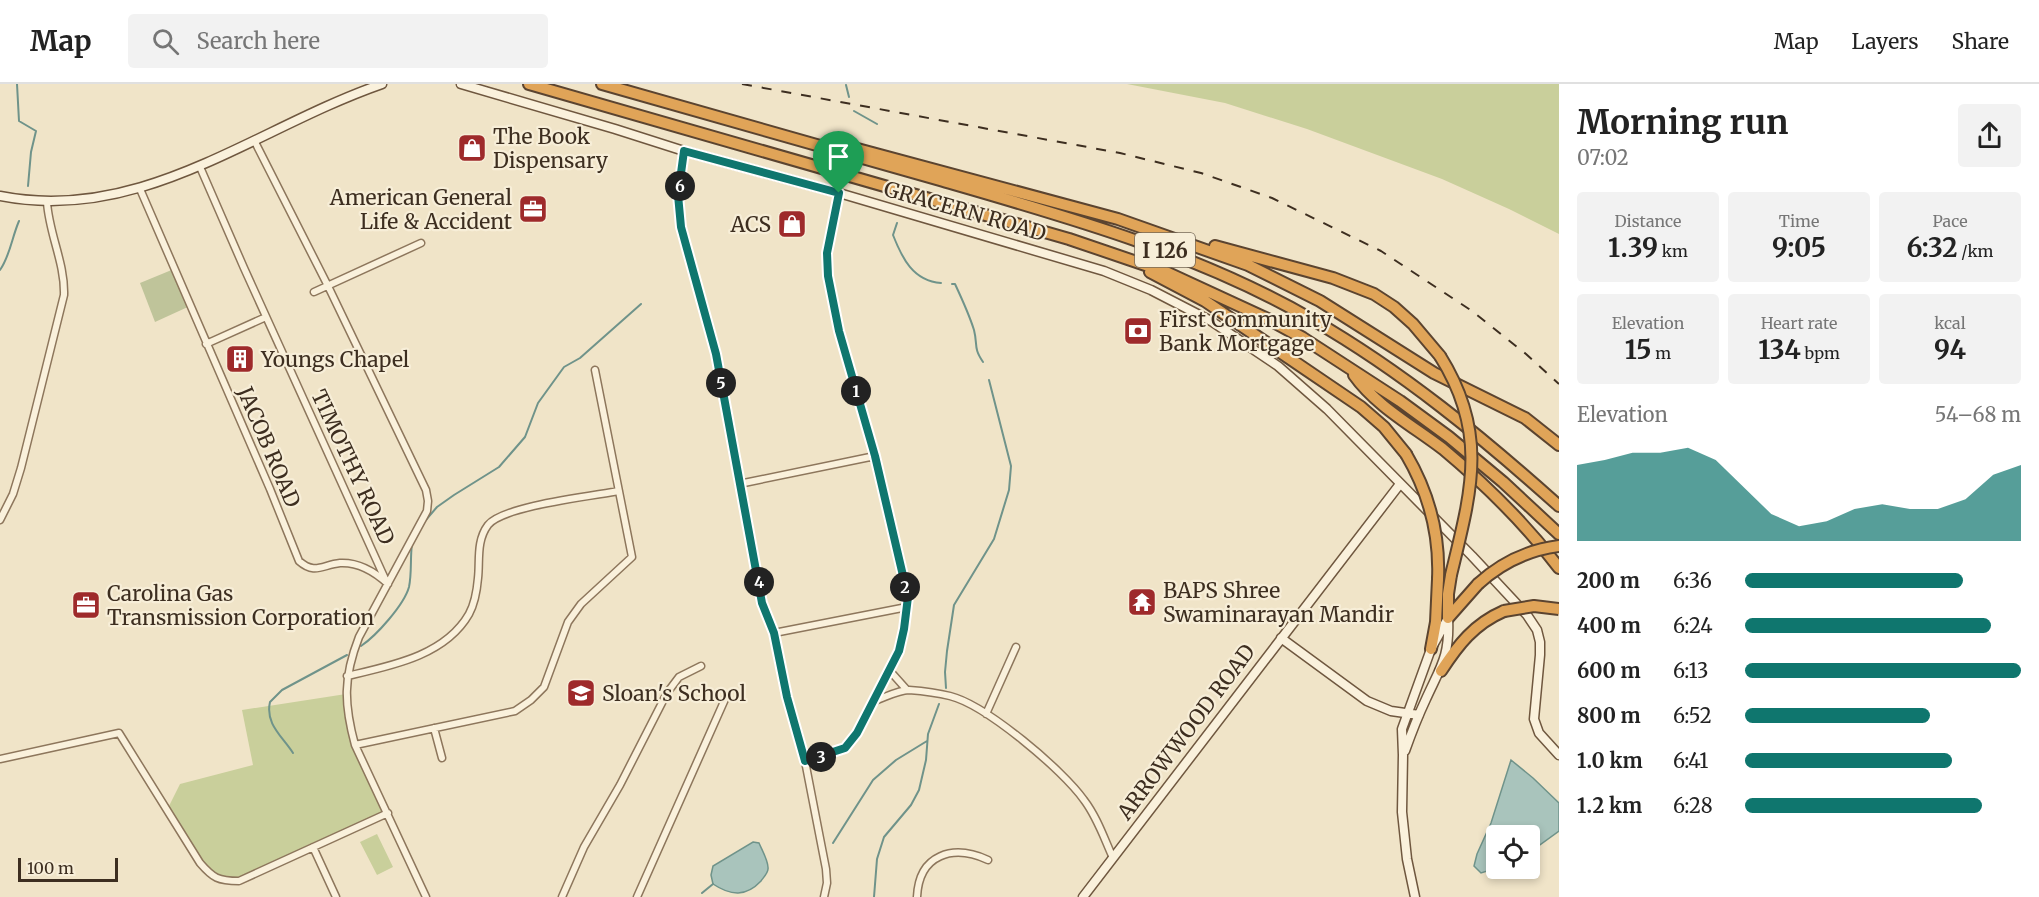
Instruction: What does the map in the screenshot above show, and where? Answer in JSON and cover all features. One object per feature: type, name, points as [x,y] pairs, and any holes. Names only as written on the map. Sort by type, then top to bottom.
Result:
[{"type":"highway","name":"I 126","points":[[529,84],[1110,251],[1166,272],[1270,320],[1303,338],[1400,401],[1449,437],[1503,482],[1559,534]]},
{"type":"highway","name":"I 126","points":[[602,84],[1050,211],[1158,247],[1249,287],[1311,318],[1401,375],[1479,436],[1559,506]]},
{"type":"highway","points":[[712,116],[847,147],[1316,273],[1363,289],[1386,301],[1422,332],[1440,356],[1452,376],[1462,401],[1470,432],[1472,458],[1469,499],[1451,575],[1448,618]]},
{"type":"highway","points":[[1118,219],[1227,257],[1288,284],[1338,312],[1434,373],[1525,418],[1559,445]]},
{"type":"highway","points":[[1110,251],[1205,301],[1332,386],[1373,417],[1391,435],[1406,454],[1422,484],[1431,510],[1438,549],[1436,622],[1431,649]]},
{"type":"highway","points":[[1351,370],[1365,390],[1441,448],[1506,505],[1537,539],[1559,568]]},
{"type":"highway","points":[[1448,618],[1478,584],[1497,569],[1541,549],[1559,546]]},
{"type":"highway","points":[[1441,671],[1464,638],[1482,622],[1504,611],[1534,606],[1559,609]]},
{"type":"street","points":[[0,196],[47,202],[89,199],[140,189],[200,167],[254,140],[382,84]]},
{"type":"street","name":"GRACERN ROAD","points":[[461,84],[684,151],[839,193],[1104,271],[1151,290],[1211,321],[1278,366],[1327,409],[1400,484]]},
{"type":"street","points":[[254,140],[328,286],[426,490],[428,501],[426,511],[359,637],[347,676],[348,712],[355,745],[426,897]]},
{"type":"street","points":[[684,151],[678,195],[681,227],[716,354],[762,603],[774,633],[787,697],[805,761],[826,869],[827,883],[824,897]]},
{"type":"street","name":"TIMOTHY ROAD","points":[[200,167],[388,584]]},
{"type":"street","name":"JACOB ROAD","points":[[140,189],[270,489],[298,561],[306,567],[315,569],[338,563],[362,566],[376,573],[388,584]]},
{"type":"street","points":[[805,761],[845,748],[857,733],[899,651],[908,597],[875,456],[839,331],[828,276],[827,253],[839,193]]},
{"type":"street","points":[[0,520],[13,494],[21,468],[64,296],[63,276],[50,230],[47,202]]},
{"type":"street","points":[[314,292],[421,243]]},
{"type":"street","points":[[206,344],[266,316]]},
{"type":"street","points":[[355,745],[515,711],[531,700],[543,687],[568,622],[590,593],[620,570],[632,557],[595,370]]},
{"type":"street","points":[[739,484],[875,456]]},
{"type":"street","points":[[1400,484],[1472,556],[1538,630],[1540,656],[1534,719],[1539,733],[1559,755]]},
{"type":"street","name":"ARROWWOOD ROAD","points":[[1083,897],[1400,484]]},
{"type":"street","points":[[347,676],[392,666],[417,656],[439,644],[457,629],[469,615],[474,603],[478,576],[478,551],[488,524],[509,512],[619,491]]},
{"type":"street","points":[[774,633],[907,608]]},
{"type":"street","points":[[1415,897],[1407,859],[1402,812],[1402,729],[1431,649],[1448,618]]},
{"type":"street","points":[[1403,755],[1419,715],[1441,671],[1448,643],[1448,618]]},
{"type":"street","points":[[1281,638],[1355,694],[1378,707],[1419,715]]},
{"type":"street","points":[[986,714],[1016,647]]},
{"type":"street","points":[[562,897],[585,847],[667,693],[679,677],[701,666]]},
{"type":"street","points":[[890,671],[907,690]]},
{"type":"street","points":[[873,701],[907,690],[951,696],[986,714],[1065,777],[1096,819],[1113,858]]},
{"type":"street","points":[[637,897],[726,697]]},
{"type":"street","points":[[434,728],[442,758]]},
{"type":"street","points":[[0,759],[119,733],[200,863],[211,876],[224,881],[239,880],[388,813]]},
{"type":"street","points":[[312,847],[336,897]]},
{"type":"street","points":[[917,897],[923,871],[940,856],[963,851],[988,860]]},
{"type":"green space","points":[[1127,84],[1559,84],[1559,234],[1442,179],[1307,129],[1225,103]]},
{"type":"green space","points":[[174,269],[190,306],[155,322],[140,283]]},
{"type":"green space","points":[[346,694],[351,728],[388,813],[239,881],[211,876],[167,810],[180,784],[253,765],[242,710]]},
{"type":"green space","points":[[377,834],[393,867],[377,875],[360,842]]},
{"type":"water","points":[[1511,760],[1559,803],[1559,831],[1540,845],[1540,825],[1490,825]]},
{"type":"water","points":[[1486,834],[1486,871],[1481,873],[1474,866]]},
{"type":"water","points":[[753,842],[759,843],[767,863],[768,871],[761,881],[750,890],[738,893],[726,891],[713,884],[711,875],[713,866]]},
{"type":"waterway","points":[[17,84],[19,121],[36,131],[31,152],[28,186]]},
{"type":"waterway","points":[[846,85],[849,97]]},
{"type":"waterway","points":[[854,111],[877,124]]},
{"type":"waterway","points":[[0,270],[19,221]]},
{"type":"waterway","points":[[897,223],[893,235],[910,267],[923,278],[941,283]]},
{"type":"waterway","points":[[952,284],[955,284],[968,312],[977,350],[983,362]]},
{"type":"waterway","points":[[425,521],[437,507],[499,467],[525,437],[538,403],[564,367],[580,358],[641,304]]},
{"type":"waterway","points":[[946,688],[947,651],[954,605],[994,539],[1009,490],[1011,466],[989,380]]},
{"type":"waterway","points":[[361,646],[389,620],[402,602],[410,582],[412,544]]},
{"type":"waterway","points":[[293,753],[272,723],[270,702],[282,690],[347,655]]},
{"type":"waterway","points":[[874,897],[877,859],[884,837],[911,805],[919,790],[926,760],[928,734],[939,704]]},
{"type":"waterway","points":[[833,843],[873,780],[896,760],[927,741]]},
{"type":"waterway","points":[[702,893],[713,884]]},
{"type":"railway","points":[[742,84],[1120,153],[1201,173],[1272,198],[1381,251],[1472,311],[1559,384]]},
{"type":"place","name":"The Book Dispensary","points":[[472,148]]},
{"type":"place","name":"American General Life & Accident","points":[[533,209]]},
{"type":"place","name":"ACS","points":[[792,224]]},
{"type":"place","name":"First Community Bank Mortgage","points":[[1138,331]]},
{"type":"place","name":"Youngs Chapel","points":[[240,359]]},
{"type":"place","name":"BAPS Shree Swaminarayan Mandir","points":[[1142,602]]},
{"type":"place","name":"Carolina Gas Transmission Corporation","points":[[86,605]]},
{"type":"place","name":"Sloan's School","points":[[581,693]]},
{"type":"route","points":[[684,151],[839,193],[827,253],[828,276],[839,331],[875,456],[908,597],[899,651],[857,733],[845,748],[805,761],[787,697],[774,633],[762,603],[716,354],[681,227],[678,195],[684,151]]}]
